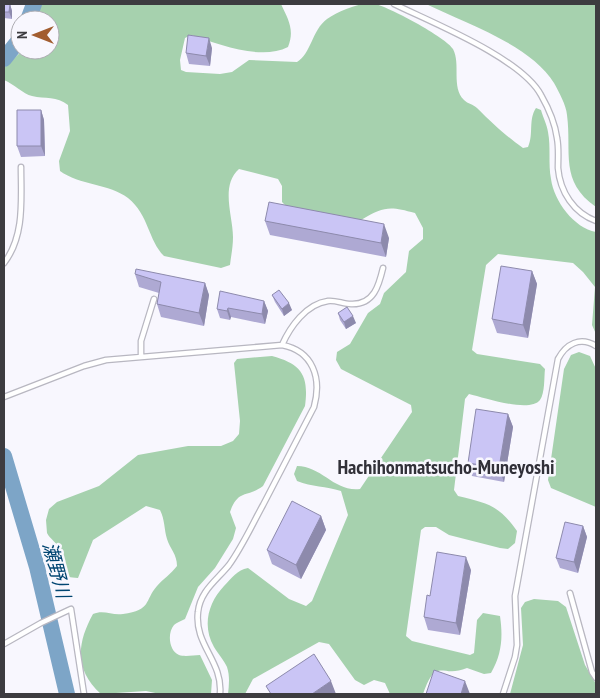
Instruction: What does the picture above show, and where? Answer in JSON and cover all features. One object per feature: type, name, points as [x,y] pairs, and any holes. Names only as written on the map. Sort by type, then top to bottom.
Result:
[{"type":"lane","points":[[394,4],[503,59],[523,72],[540,93],[552,116],[558,140],[558,170],[565,195],[576,209],[596,221]]},
{"type":"lane","points":[[4,263],[16,238],[21,217],[22,167]]},
{"type":"lane","points":[[282,345],[295,321],[319,304],[329,301],[351,304],[362,303],[372,297],[379,286],[383,268]]},
{"type":"lane","points":[[141,357],[141,341],[154,299]]},
{"type":"lane","points":[[503,694],[515,657],[517,644],[515,596],[558,359],[564,348],[571,343],[583,342],[596,346]]},
{"type":"lane","points":[[4,397],[84,366],[106,360],[282,345],[301,352],[310,362],[317,376],[318,392],[314,407],[237,553],[202,596],[198,609],[200,637],[217,668],[221,682],[220,694]]},
{"type":"lane","points":[[570,593],[592,672],[596,678]]},
{"type":"lane","points":[[4,644],[71,609],[84,694]]},
{"type":"green space","points":[[41,4],[281,4],[290,25],[291,35],[288,47],[277,51],[253,52],[240,50],[191,35],[185,38],[180,60],[181,70],[220,74],[232,72],[249,60],[297,62],[302,58],[318,29],[327,19],[349,8],[362,4],[374,4],[391,10],[416,23],[448,44],[453,49],[455,55],[460,95],[523,148],[528,147],[530,142],[532,122],[536,108],[541,110],[548,132],[550,173],[556,196],[573,219],[580,225],[596,232],[596,334],[592,325],[595,287],[573,263],[498,254],[486,265],[472,350],[477,354],[540,364],[545,369],[544,389],[540,400],[535,404],[527,405],[517,405],[469,394],[465,399],[454,490],[458,496],[485,503],[498,510],[517,531],[515,543],[508,549],[500,548],[449,535],[436,527],[425,527],[421,530],[406,636],[412,641],[470,655],[474,653],[477,620],[483,613],[500,616],[501,645],[491,673],[484,674],[467,668],[458,671],[441,670],[432,675],[423,694],[390,694],[385,683],[374,680],[364,685],[355,680],[329,644],[319,642],[253,679],[245,694],[228,694],[229,677],[227,667],[214,647],[208,631],[208,615],[218,593],[235,575],[248,568],[289,599],[306,606],[312,601],[348,515],[341,491],[297,481],[294,474],[297,466],[314,470],[343,487],[360,489],[412,412],[411,405],[341,369],[336,360],[337,352],[350,344],[368,313],[380,304],[384,293],[406,272],[409,251],[423,239],[423,228],[415,213],[393,208],[376,212],[361,220],[288,208],[282,202],[282,186],[278,179],[239,169],[233,176],[229,192],[233,237],[230,265],[221,268],[164,256],[155,243],[140,212],[128,198],[121,193],[76,179],[60,171],[59,161],[70,131],[68,105],[55,99],[29,95],[4,80],[4,68],[12,60],[60,60],[60,10],[40,10]]},
{"type":"green space","points":[[426,4],[596,4],[596,207],[584,197],[572,176],[566,111],[554,83],[543,69],[530,57],[496,36]]},
{"type":"green space","points":[[579,352],[590,356],[596,369],[596,507],[551,488],[548,480],[564,369],[571,355]]},
{"type":"green space","points":[[272,356],[297,367],[301,373],[306,387],[305,406],[263,486],[240,497],[233,505],[230,512],[236,528],[233,539],[215,568],[198,587],[185,619],[174,625],[170,632],[171,646],[176,653],[184,656],[200,655],[212,680],[211,694],[160,694],[146,691],[101,694],[86,675],[82,666],[81,656],[84,635],[93,614],[101,612],[123,614],[139,610],[146,604],[157,586],[177,566],[176,558],[167,539],[160,510],[146,506],[93,540],[78,578],[71,577],[63,572],[60,549],[47,533],[46,520],[49,509],[57,502],[99,486],[138,455],[188,446],[221,446],[233,441],[239,434],[240,421],[234,363],[237,359]]},
{"type":"green space","points":[[534,599],[558,601],[566,607],[585,665],[596,684],[596,694],[510,694],[523,645],[521,608],[525,602]]},
{"type":"building","points":[[4,4],[10,4],[9,12],[4,12]]},
{"type":"building","points":[[188,35],[209,38],[206,56],[186,53]]},
{"type":"building","points":[[17,110],[41,110],[41,146],[17,146]]},
{"type":"building","points":[[269,202],[384,224],[381,243],[265,221]]},
{"type":"building","points":[[501,266],[532,271],[523,325],[492,319]]},
{"type":"building","points":[[136,269],[205,283],[199,313],[157,304],[161,282],[135,274]]},
{"type":"building","points":[[279,290],[289,303],[282,309],[272,295]]},
{"type":"building","points":[[220,291],[264,301],[262,314],[228,308],[227,311],[217,309]]},
{"type":"building","points":[[347,307],[353,316],[344,322],[338,313]]},
{"type":"building","points":[[476,409],[508,414],[499,468],[468,463]]},
{"type":"building","points":[[292,501],[321,516],[296,565],[267,550]]},
{"type":"building","points":[[565,522],[583,526],[574,562],[556,558]]},
{"type":"building","points":[[437,552],[466,557],[456,623],[424,617],[427,595],[430,596]]},
{"type":"building","points":[[314,654],[331,681],[312,694],[271,694],[266,686]]},
{"type":"building","points":[[434,670],[465,681],[461,694],[426,694]]},
{"type":"waterway","name":"瀬野川","points":[[32,10],[34,4]]},
{"type":"waterway","name":"瀬野川","points":[[4,59],[10,52]]},
{"type":"waterway","name":"瀬野川","points":[[4,456],[37,567],[67,694]]},
{"type":"district","name":"Hachihonmatsucho-Muneyoshi","points":[[446,467]]}]
